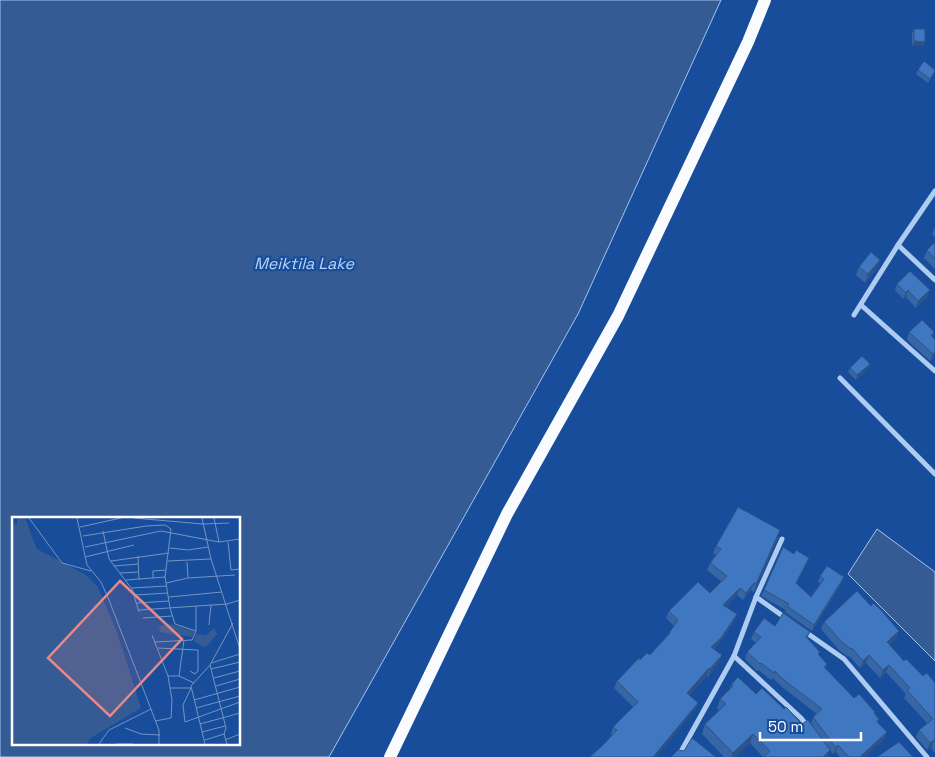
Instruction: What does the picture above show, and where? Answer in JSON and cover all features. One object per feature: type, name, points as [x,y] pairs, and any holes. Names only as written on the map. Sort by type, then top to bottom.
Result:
[{"type":"main road","points":[[390,757],[507,514],[618,316],[748,42],[765,0]]},
{"type":"street","points":[[854,315],[935,191]]},
{"type":"street","points":[[898,245],[935,280]]},
{"type":"street","points":[[862,305],[935,371]]},
{"type":"street","points":[[840,378],[935,474]]},
{"type":"street","points":[[678,757],[734,656],[756,597],[782,539]]},
{"type":"street","points":[[756,597],[844,658],[927,757]]},
{"type":"street","points":[[734,656],[801,718],[813,734]]},
{"type":"water","name":"Meiktila Lake","points":[[0,0],[721,0],[578,314],[329,757],[0,757]]},
{"type":"water","points":[[877,529],[935,572],[935,661],[848,574]]},
{"type":"building","points":[[914,29],[925,29],[925,42],[914,41]]},
{"type":"building","points":[[924,61],[935,70],[930,79],[918,70]]},
{"type":"building","points":[[935,242],[935,259],[927,250]]},
{"type":"building","points":[[871,252],[880,260],[868,274],[859,267]]},
{"type":"building","points":[[910,271],[930,290],[918,301],[908,290],[906,293],[897,284]]},
{"type":"building","points":[[922,320],[934,332],[931,335],[935,340],[935,352],[933,354],[909,332]]},
{"type":"building","points":[[862,356],[870,364],[857,375],[850,368]]},
{"type":"building","points":[[738,507],[780,530],[756,584],[754,583],[746,593],[740,588],[723,605],[737,614],[721,638],[711,647],[722,655],[687,693],[698,703],[653,757],[590,757],[617,730],[613,727],[638,702],[617,681],[639,658],[640,660],[647,653],[650,655],[670,633],[678,620],[669,611],[698,582],[710,593],[727,576],[710,563],[721,549],[716,546]]},
{"type":"building","points":[[783,547],[794,554],[796,550],[809,558],[796,583],[811,597],[824,579],[820,576],[827,566],[844,577],[814,625],[787,606],[789,604],[764,590]]},
{"type":"building","points":[[857,591],[871,606],[873,603],[880,609],[899,631],[887,642],[904,661],[906,659],[923,676],[927,673],[935,683],[935,742],[934,740],[930,743],[919,730],[933,719],[907,690],[910,688],[889,665],[883,670],[869,655],[863,661],[824,622]]},
{"type":"building","points":[[783,613],[810,632],[806,637],[820,652],[818,654],[827,664],[824,667],[854,698],[859,694],[875,712],[879,719],[877,722],[887,732],[860,757],[849,757],[838,745],[836,748],[813,717],[822,709],[775,671],[774,673],[760,664],[747,652],[761,637],[754,632],[764,618],[775,626]]},
{"type":"building","points":[[738,677],[756,694],[762,688],[784,709],[786,707],[802,724],[808,720],[830,750],[823,757],[764,757],[770,751],[753,734],[733,753],[705,724],[726,704],[720,699],[733,686],[731,685]]},
{"type":"building","points":[[692,738],[716,757],[671,757],[678,750],[684,751]]},
{"type":"building","points":[[899,742],[913,757],[877,757]]}]
